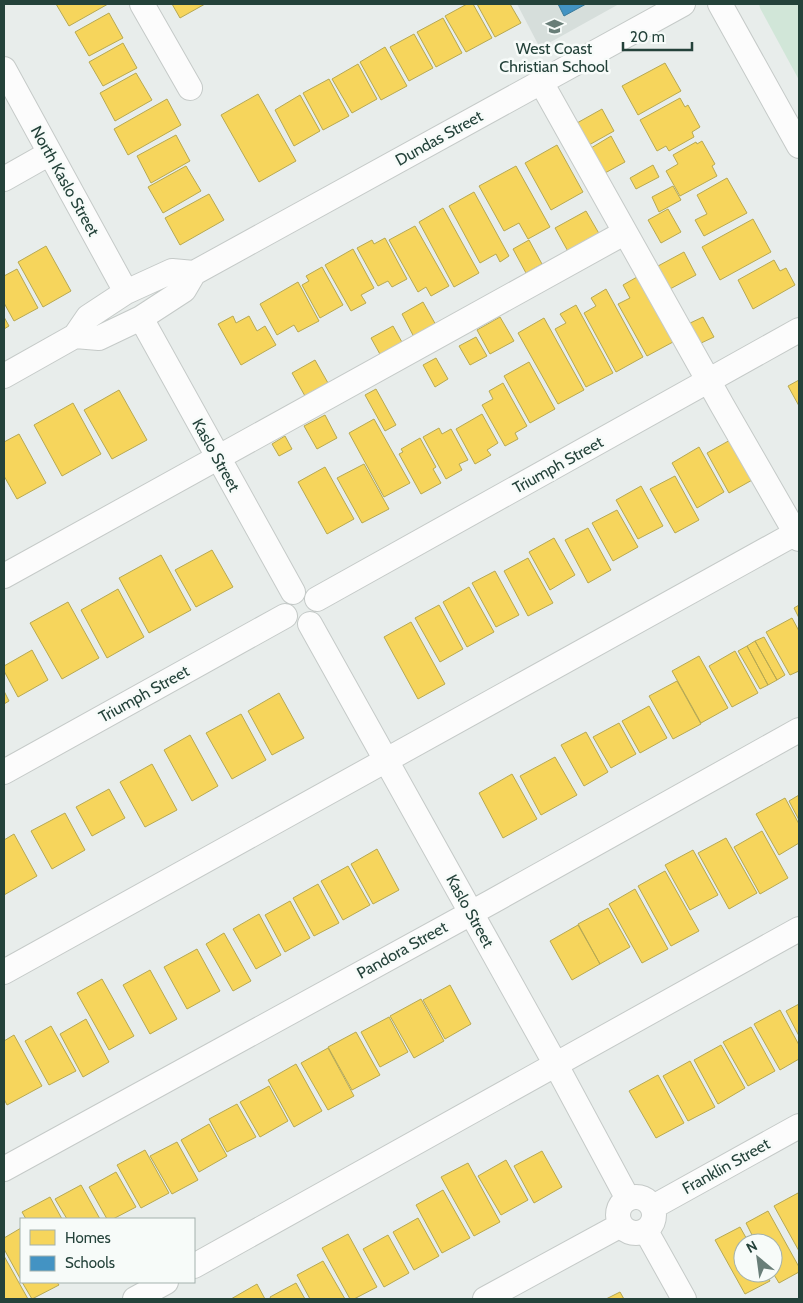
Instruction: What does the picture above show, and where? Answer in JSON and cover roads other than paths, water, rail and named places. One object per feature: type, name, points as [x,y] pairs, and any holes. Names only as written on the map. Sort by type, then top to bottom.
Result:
[{"type":"street","points":[[142,4],[190,88]]},
{"type":"street","name":"Dundas Street","points":[[75,336],[99,338],[141,318],[184,290],[194,273],[683,4]]},
{"type":"street","points":[[720,4],[799,146]]},
{"type":"street","name":"North Kaslo Street","points":[[4,69],[126,292]]},
{"type":"street","points":[[4,972],[797,536],[541,82]]},
{"type":"street","points":[[4,178],[50,153]]},
{"type":"street","points":[[4,576],[218,459],[624,232]]},
{"type":"street","points":[[4,376],[75,336],[88,318],[126,292],[172,271],[194,273]]},
{"type":"street","name":"Kaslo Street","points":[[141,318],[293,592]]},
{"type":"street","name":"Triumph Street","points":[[317,600],[799,330]]},
{"type":"street","points":[[298,590],[309,591],[317,600],[319,610],[310,624],[299,626],[288,621],[283,605],[293,592],[298,590]]},
{"type":"street","name":"Triumph Street","points":[[4,772],[285,616]]},
{"type":"street","name":"Kaslo Street","points":[[310,624],[556,1064],[628,1199]]},
{"type":"street","name":"Pandora Street","points":[[4,1169],[799,730]]},
{"type":"street","points":[[195,1265],[799,929]]},
{"type":"street","name":"Franklin Street","points":[[653,1207],[799,1126]]},
{"type":"street","points":[[640,1197],[653,1207],[654,1218],[650,1228],[646,1231],[641,1233],[630,1232],[621,1225],[619,1220],[620,1208],[628,1199],[640,1197]]},
{"type":"street","points":[[486,1299],[621,1225]]},
{"type":"street","points":[[646,1231],[684,1299]]},
{"type":"street","points":[[135,1299],[164,1283]]},
{"type":"place","name":"West Coast Christian School","points":[[554,26]]}]
